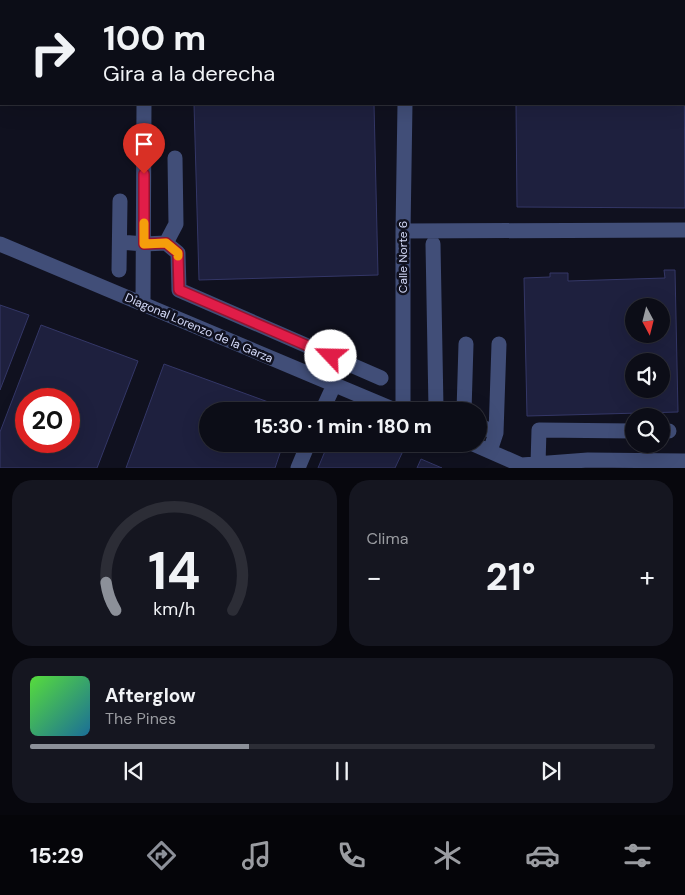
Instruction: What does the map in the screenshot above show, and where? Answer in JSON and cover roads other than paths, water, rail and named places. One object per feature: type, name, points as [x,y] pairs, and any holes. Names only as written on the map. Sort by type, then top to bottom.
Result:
[{"type":"street","points":[[143,304],[144,105]]},
{"type":"street","name":"Calle Norte 6","points":[[403,402],[402,231],[405,105]]},
{"type":"street","points":[[166,243],[176,224],[175,158]]},
{"type":"street","points":[[119,270],[120,201]]},
{"type":"street","points":[[402,231],[685,230]]},
{"type":"street","points":[[120,242],[166,243],[178,253],[179,290],[381,378]]},
{"type":"street","name":"Diagonal Lorenzo de la Garza","points":[[0,244],[375,402]]},
{"type":"street","points":[[433,244],[436,402]]},
{"type":"street","points":[[464,402],[466,344]]},
{"type":"street","points":[[490,451],[496,433],[499,344]]},
{"type":"street","points":[[326,402],[334,385]]},
{"type":"street","points":[[487,429],[496,433]]},
{"type":"street","points":[[529,465],[538,430],[625,430]]},
{"type":"street","points":[[487,450],[529,465],[685,461]]},
{"type":"street","points":[[298,468],[305,452]]}]
